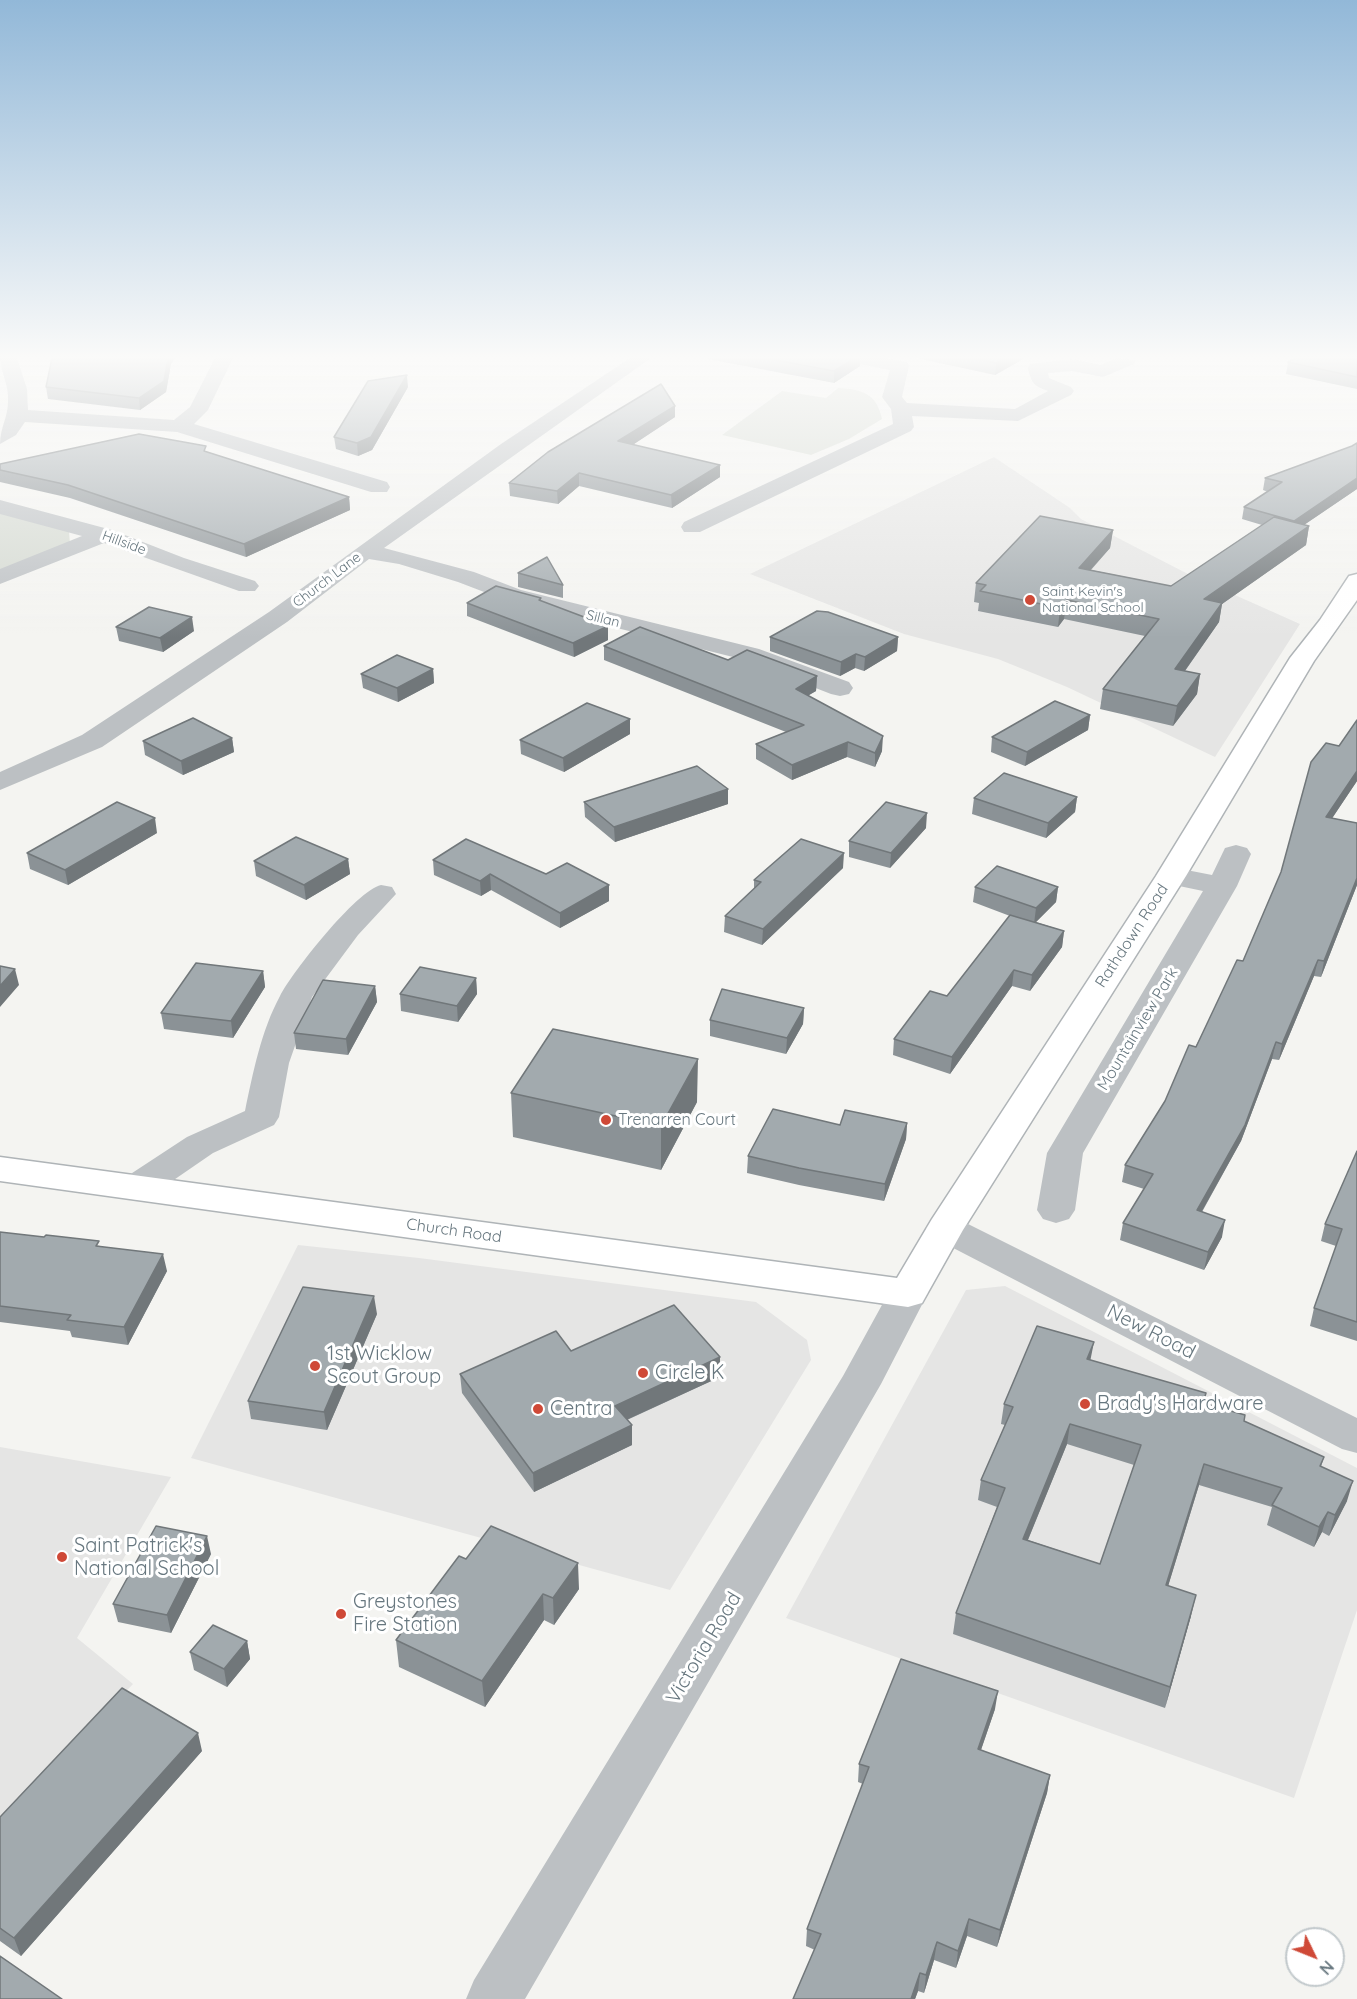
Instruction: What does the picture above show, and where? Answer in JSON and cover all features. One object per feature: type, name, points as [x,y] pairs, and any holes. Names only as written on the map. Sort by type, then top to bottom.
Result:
[{"type":"main road","name":"Rathdown Road","points":[[908,1293],[945,1228],[1171,876],[1303,658],[1330,624],[1357,580]]},
{"type":"main road","name":"Church Road","points":[[0,1170],[908,1293]]},
{"type":"street","points":[[262,451],[379,487]]},
{"type":"street","name":"Church Lane","points":[[0,782],[92,741],[278,617],[365,550],[507,451]]},
{"type":"street","points":[[692,527],[853,451]]},
{"type":"street","name":"Hillside","points":[[0,507],[104,535],[247,586]]},
{"type":"street","points":[[0,577],[104,535]]},
{"type":"street","name":"Sillan","points":[[365,550],[445,571],[513,595],[750,654],[840,688]]},
{"type":"street","name":"Mountainview Park","points":[[1056,1210],[1065,1153],[1222,886],[1236,854]]},
{"type":"street","points":[[1171,876],[1222,886]]},
{"type":"street","points":[[136,1188],[200,1146],[261,1117],[272,1063],[296,996],[347,928],[381,894]]},
{"type":"street","name":"New Road","points":[[945,1228],[1357,1437]]},
{"type":"street","name":"Victoria Road","points":[[494,1999],[860,1384],[908,1293]]},
{"type":"shaded area","points":[[794,451],[820,451],[811,455]]},
{"type":"shaded area","name":"Saint Kevin's National School","points":[[994,457],[1070,508],[1081,519],[1190,575],[1300,624],[1215,757],[1067,687],[998,659],[904,634],[750,574]]},
{"type":"shaded area","points":[[0,513],[69,531],[70,544],[0,572]]},
{"type":"shaded area","points":[[298,1245],[419,1258],[756,1302],[807,1340],[811,1360],[670,1590],[191,1458]]},
{"type":"shaded area","points":[[1005,1286],[1357,1468],[1357,1610],[1294,1798],[786,1618],[966,1290]]},
{"type":"shaded area","name":"Saint Patrick's National School","points":[[0,1447],[171,1477],[77,1638],[133,1684],[0,1823]]},
{"type":"building","points":[[59,451],[205,451],[349,497],[244,544],[68,485],[0,470],[0,464]]},
{"type":"building","points":[[662,451],[720,465],[671,495],[579,473],[557,491],[509,483],[548,452]]},
{"type":"building","points":[[1338,451],[1357,451],[1357,478],[1294,521],[1244,507],[1282,482],[1265,478]]},
{"type":"building","points":[[1040,516],[1113,530],[1079,568],[1171,586],[1274,517],[1309,526],[1204,599],[1222,603],[1175,669],[1200,674],[1177,706],[1103,689],[1159,619],[1067,600],[1060,608],[980,591],[986,585],[976,583]]},
{"type":"building","points":[[547,557],[563,585],[518,573]]},
{"type":"building","points":[[496,586],[541,598],[539,600],[608,626],[573,643],[467,603]]},
{"type":"building","points":[[149,607],[192,617],[160,638],[116,627]]},
{"type":"building","points":[[817,611],[828,612],[898,637],[865,657],[856,654],[841,662],[770,637]]},
{"type":"building","points":[[640,627],[728,660],[747,650],[817,676],[796,689],[883,736],[875,753],[848,742],[792,765],[756,744],[804,725],[604,646]]},
{"type":"building","points":[[397,655],[433,669],[397,688],[361,674]]},
{"type":"building","points":[[1055,701],[1090,715],[1027,752],[992,737]]},
{"type":"building","points":[[587,703],[630,719],[563,758],[520,740]]},
{"type":"building","points":[[193,718],[232,738],[181,761],[143,741]]},
{"type":"building","points":[[1357,720],[1357,771],[1326,817],[1357,823],[1357,878],[1324,961],[1318,960],[1282,1044],[1276,1042],[1245,1125],[1197,1210],[1225,1220],[1208,1252],[1123,1223],[1153,1174],[1125,1165],[1165,1101],[1189,1045],[1196,1047],[1237,960],[1243,961],[1281,872],[1311,762],[1326,743],[1339,746]]},
{"type":"building","points":[[697,766],[728,789],[614,827],[584,802]]},
{"type":"building","points":[[1004,773],[1077,797],[1048,823],[974,798]]},
{"type":"building","points":[[117,802],[155,818],[65,870],[27,853]]},
{"type":"building","points":[[886,802],[927,813],[891,853],[849,841]]},
{"type":"building","points":[[296,837],[348,859],[304,885],[254,861]]},
{"type":"building","points":[[466,839],[546,874],[567,863],[609,885],[560,913],[490,874],[480,881],[433,860]]},
{"type":"building","points":[[801,839],[844,853],[763,929],[725,916],[761,882],[754,880]]},
{"type":"building","points":[[997,866],[1058,887],[1036,908],[975,887]]},
{"type":"building","points":[[1010,915],[1064,931],[1032,975],[1014,970],[952,1057],[894,1039],[930,991],[947,996]]},
{"type":"building","points":[[196,963],[263,971],[231,1021],[161,1013]]},
{"type":"building","points":[[0,966],[15,969],[0,986]]},
{"type":"building","points":[[420,967],[476,978],[457,1006],[400,994]]},
{"type":"building","points":[[323,980],[375,986],[346,1039],[294,1033]]},
{"type":"building","points":[[722,989],[804,1008],[787,1038],[710,1020]]},
{"type":"building","points":[[553,1029],[698,1059],[661,1126],[511,1093]]},
{"type":"building","points":[[773,1109],[840,1125],[845,1110],[907,1123],[885,1184],[748,1156]]},
{"type":"building","points":[[1357,1151],[1357,1322],[1314,1308],[1342,1229],[1325,1224]]},
{"type":"building","points":[[0,1232],[99,1241],[96,1246],[163,1254],[124,1327],[67,1320],[71,1315],[0,1306]]},
{"type":"building","name":"1st Wicklow Scout Group","points":[[303,1287],[374,1296],[324,1412],[248,1401]]},
{"type":"building","points":[[674,1305],[720,1357],[615,1406],[632,1425],[533,1473],[460,1374],[556,1331],[571,1351]]},
{"type":"building","points":[[1037,1326],[1094,1342],[1087,1359],[1206,1393],[1203,1403],[1245,1415],[1244,1421],[1324,1457],[1320,1466],[1353,1481],[1335,1515],[1328,1512],[1319,1527],[1272,1505],[1282,1488],[1204,1464],[1166,1585],[1196,1595],[1170,1687],[956,1613],[1005,1488],[981,1480],[1013,1407],[1004,1404]],"holes":[[[1070,1424],[1141,1445],[1100,1564],[1023,1539]]]},
{"type":"building","points":[[156,1526],[207,1536],[167,1615],[113,1604]]},
{"type":"building","points":[[491,1526],[578,1563],[553,1598],[543,1594],[482,1681],[396,1640],[459,1556],[466,1559]]},
{"type":"building","points":[[213,1625],[247,1641],[224,1669],[190,1652]]},
{"type":"building","points":[[901,1659],[998,1691],[978,1749],[1050,1775],[1000,1930],[969,1919],[958,1951],[937,1942],[926,1975],[920,1973],[911,1999],[793,1999],[821,1934],[807,1929],[869,1767],[859,1764]]},
{"type":"building","points":[[122,1688],[198,1733],[14,1938],[0,1928],[0,1817]]},
{"type":"building","points":[[0,1956],[62,1999],[0,1999]]},
{"type":"place","name":"Saint Kevin's National School","points":[[1030,600]]},
{"type":"place","name":"Trenarren Court","points":[[606,1120]]},
{"type":"place","name":"1st Wicklow Scout Group","points":[[315,1366]]},
{"type":"place","name":"Circle K","points":[[643,1373]]},
{"type":"place","name":"Brady's Hardware","points":[[1085,1404]]},
{"type":"place","name":"Centra","points":[[538,1409]]},
{"type":"place","name":"Saint Patrick's National School","points":[[62,1557]]},
{"type":"place","name":"Greystones Fire Station","points":[[341,1614]]}]
